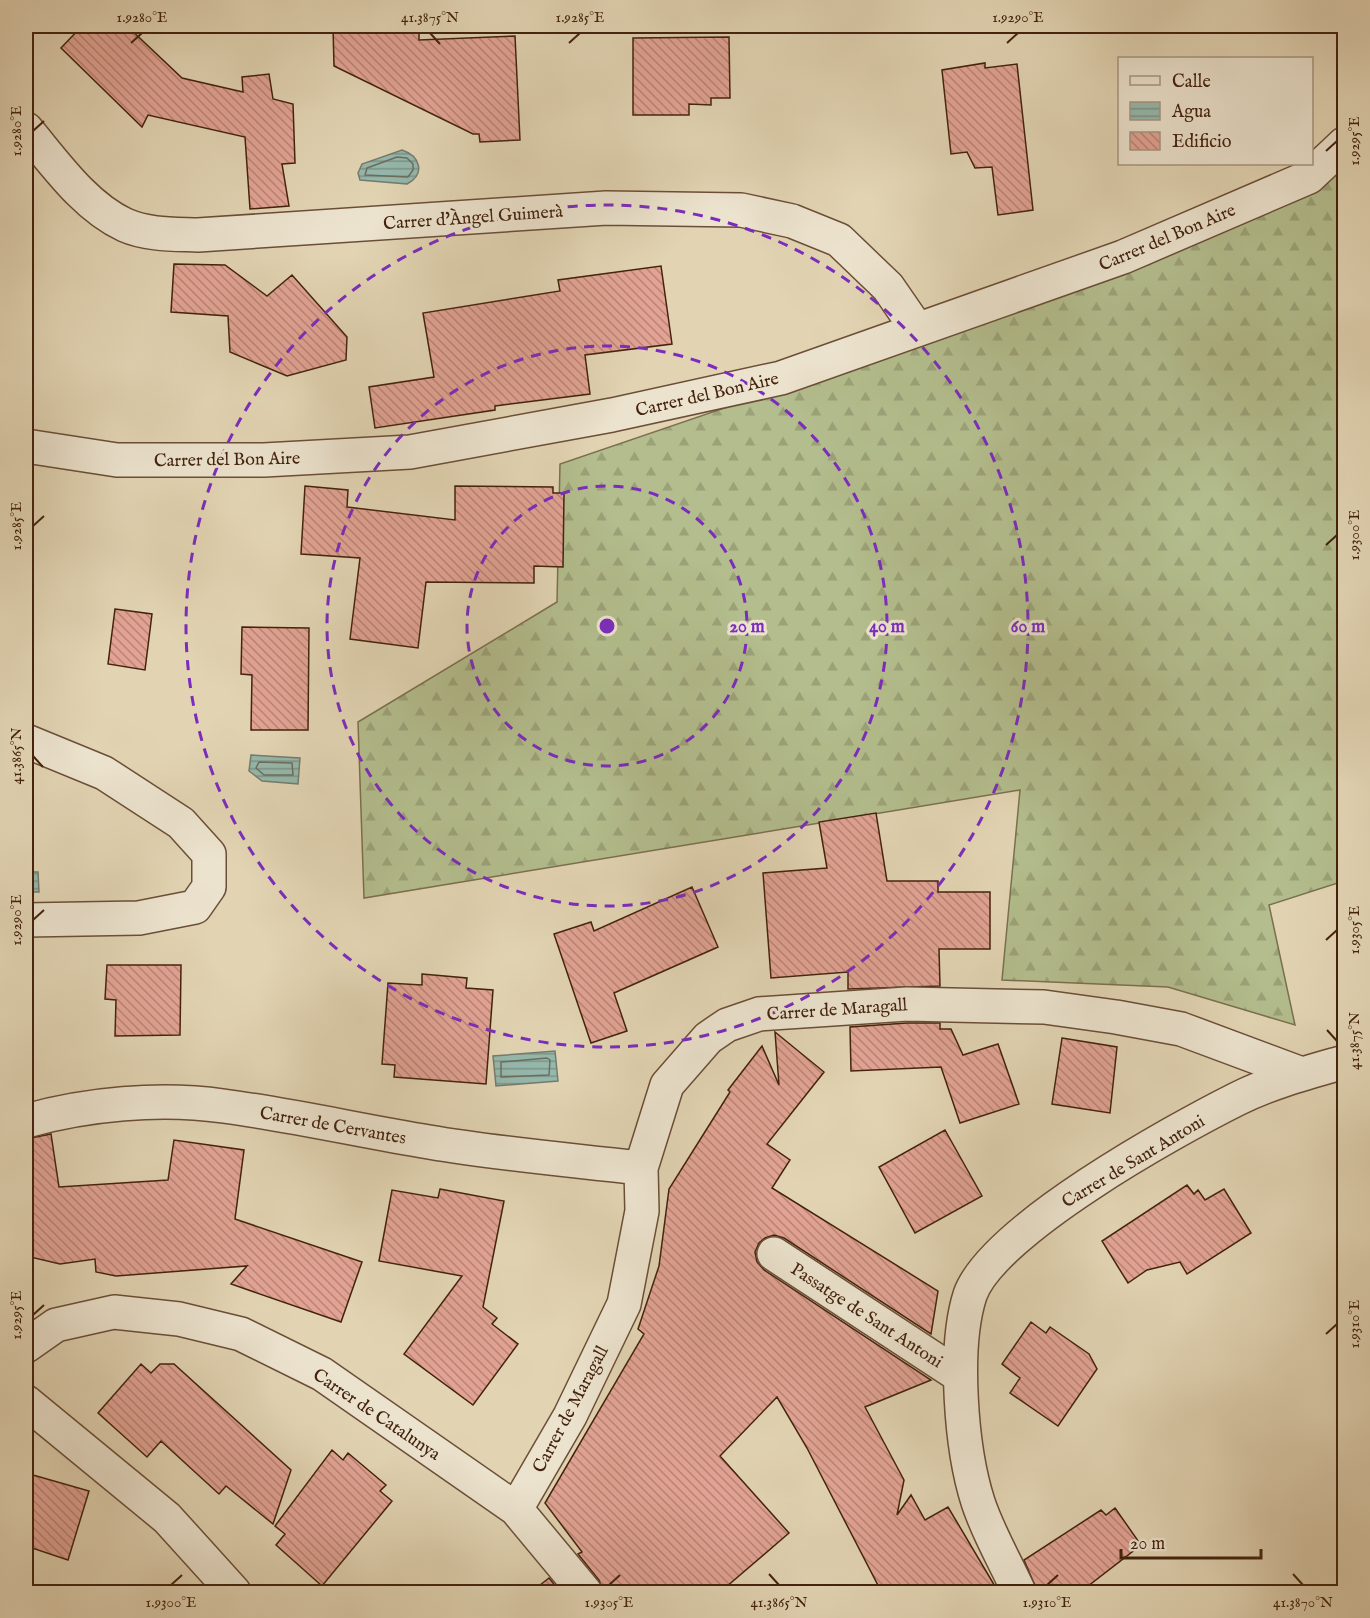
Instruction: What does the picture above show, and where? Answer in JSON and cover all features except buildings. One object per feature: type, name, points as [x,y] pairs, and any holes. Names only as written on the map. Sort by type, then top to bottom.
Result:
[{"type":"street","name":"Carrer d'Àngel Guimerà","points":[[26,129],[97,207],[126,225],[159,234],[198,235],[606,208],[741,210],[792,221],[839,240],[888,287],[917,329]]},
{"type":"street","name":"Carrer del Bon Aire","points":[[26,446],[117,460],[264,460],[410,452],[612,415],[781,378],[1134,253],[1309,177],[1344,144]]},
{"type":"street","points":[[26,741],[104,773],[181,823],[209,854],[209,887],[195,907],[139,918],[26,920]]},
{"type":"street","name":"Carrer de Maragall","points":[[516,1509],[570,1416],[624,1304],[642,1211],[641,1168],[667,1085],[708,1038],[728,1025],[759,1014],[907,1004],[1044,1007],[1181,1029],[1302,1074]]},
{"type":"street","name":"Carrer de Sant Antoni","points":[[1019,1593],[978,1504],[970,1471],[960,1376],[963,1326],[971,1293],[986,1268],[1019,1237],[1063,1202],[1115,1168],[1239,1098],[1302,1074],[1344,1062]]},
{"type":"street","name":"Carrer de Cervantes","points":[[26,1121],[59,1112],[135,1103],[222,1105],[432,1143],[555,1160],[641,1168]]},
{"type":"street","name":"Passatge de Sant Antoni","points":[[774,1254],[960,1376]]},
{"type":"street","name":"Carrer de Catalunya","points":[[26,1346],[56,1325],[114,1312],[179,1319],[241,1334],[322,1374],[516,1509],[585,1593]]},
{"type":"street","points":[[26,1402],[167,1518],[234,1593]]},
{"type":"green space","points":[[1344,151],[1344,881],[1269,905],[1295,1025],[1168,987],[1002,980],[1020,790],[364,898],[358,722],[557,602],[560,464],[915,343]]},
{"type":"water","points":[[402,150],[417,161],[419,170],[413,180],[407,184],[360,180],[358,173],[362,164]]},
{"type":"water","points":[[251,755],[300,758],[298,784],[262,781],[249,771]]},
{"type":"water","points":[[26,872],[38,872],[39,892],[26,892]]},
{"type":"water","points":[[555,1051],[558,1081],[496,1086],[493,1056]]}]
